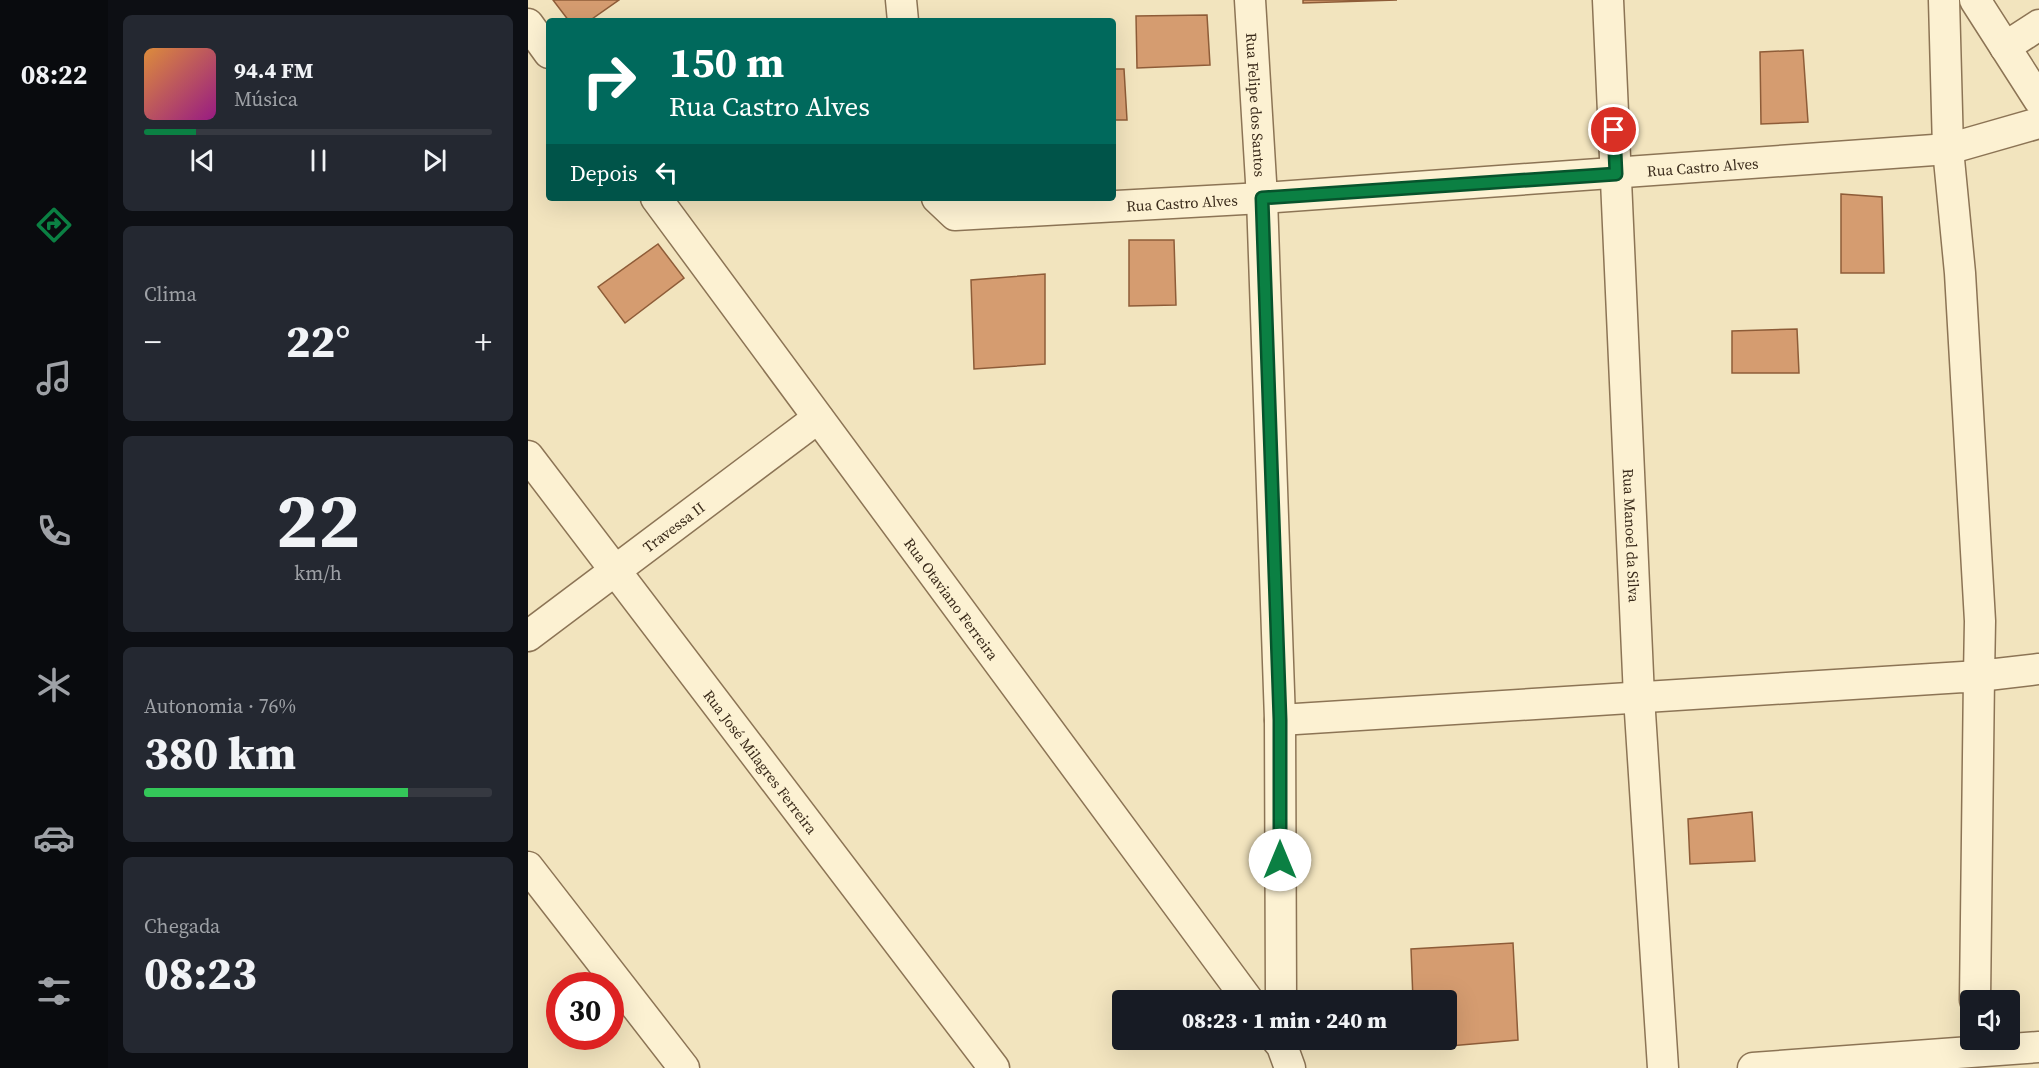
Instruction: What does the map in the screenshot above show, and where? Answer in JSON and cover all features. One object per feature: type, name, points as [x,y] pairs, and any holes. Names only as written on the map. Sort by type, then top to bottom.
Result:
[{"type":"street","points":[[901,0],[903,18]]},
{"type":"street","name":"Rua Felipe dos Santos","points":[[1250,0],[1262,198],[1280,720],[1281,990]]},
{"type":"street","name":"Rua Manoel da Silva","points":[[1608,0],[1639,697],[1664,1068]]},
{"type":"street","points":[[1944,0],[1948,149],[1960,273],[1980,621],[1974,990]]},
{"type":"street","points":[[1975,0],[2039,100]]},
{"type":"street","points":[[528,24],[546,49]]},
{"type":"street","points":[[2005,47],[2039,25]]},
{"type":"street","name":"Rua Castro Alves","points":[[946,206],[1262,198],[1948,149],[2039,123]]},
{"type":"street","name":"Rua Otaviano Ferreira","points":[[658,201],[1241,990]]},
{"type":"street","name":"Travessa II","points":[[528,636],[818,418]]},
{"type":"street","name":"Rua José Milagres Ferreira","points":[[528,456],[994,1068]]},
{"type":"street","points":[[1280,720],[1979,676],[2039,669]]},
{"type":"street","points":[[528,867],[684,1068]]},
{"type":"street","points":[[1753,1068],[1960,1047]]},
{"type":"street","points":[[2020,1047],[2039,1047]]},
{"type":"building","points":[[553,0],[619,0],[593,18],[567,18]]},
{"type":"building","points":[[1303,0],[1397,0],[1303,3]]},
{"type":"building","points":[[1207,15],[1210,65],[1137,68],[1136,16]]},
{"type":"building","points":[[1803,50],[1808,122],[1761,124],[1760,52]]},
{"type":"building","points":[[1116,69],[1124,69],[1127,120],[1116,120]]},
{"type":"building","points":[[1841,194],[1882,197],[1884,273],[1841,273]]},
{"type":"building","points":[[1129,240],[1174,240],[1176,305],[1129,306]]},
{"type":"building","points":[[658,244],[684,278],[625,323],[598,287]]},
{"type":"building","points":[[1045,274],[1045,364],[974,369],[971,280]]},
{"type":"building","points":[[1797,329],[1799,373],[1732,373],[1732,331]]},
{"type":"building","points":[[1752,812],[1755,861],[1690,864],[1688,819]]},
{"type":"building","points":[[1513,943],[1518,1040],[1457,1045],[1457,990],[1413,990],[1411,949]]},
{"type":"route","points":[[1280,860],[1280,720],[1262,198],[1616,174],[1614,130]]}]
